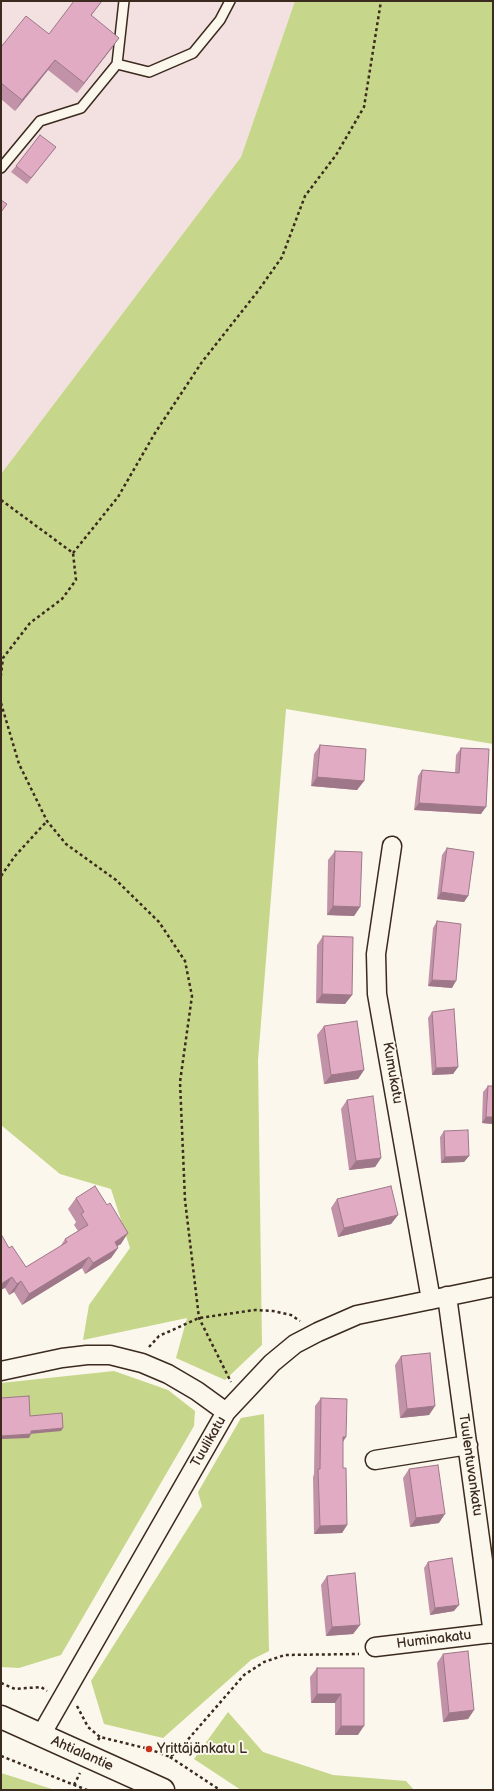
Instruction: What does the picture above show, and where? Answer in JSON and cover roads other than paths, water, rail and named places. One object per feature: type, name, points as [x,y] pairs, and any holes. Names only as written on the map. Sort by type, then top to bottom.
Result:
[{"type":"main road","name":"Ahtialantie","points":[[1,1718],[41,1735],[88,1758],[163,1790]]},
{"type":"street","name":"Kumukatu","points":[[392,846],[376,954],[377,994],[408,1161],[439,1298]]},
{"type":"street","name":"Tuulikatu","points":[[41,1735],[226,1412],[272,1363],[295,1344],[357,1315],[493,1287]]},
{"type":"street","name":"Tuulentuvankatu","points":[[439,1298],[468,1445],[493,1634]]},
{"type":"street","points":[[1,1371],[62,1358],[87,1355],[110,1355],[142,1363],[174,1378],[226,1412]]},
{"type":"street","points":[[375,1460],[468,1445]]},
{"type":"street","name":"Huminakatu","points":[[376,1647],[493,1634]]},
{"type":"lane","points":[[1,168],[40,120],[81,108],[118,64],[124,1]]},
{"type":"lane","points":[[118,64],[149,72],[193,53],[220,20],[230,1]]},
{"type":"place","name":"Yrittäjänkatu L","points":[[149,1749]]}]
